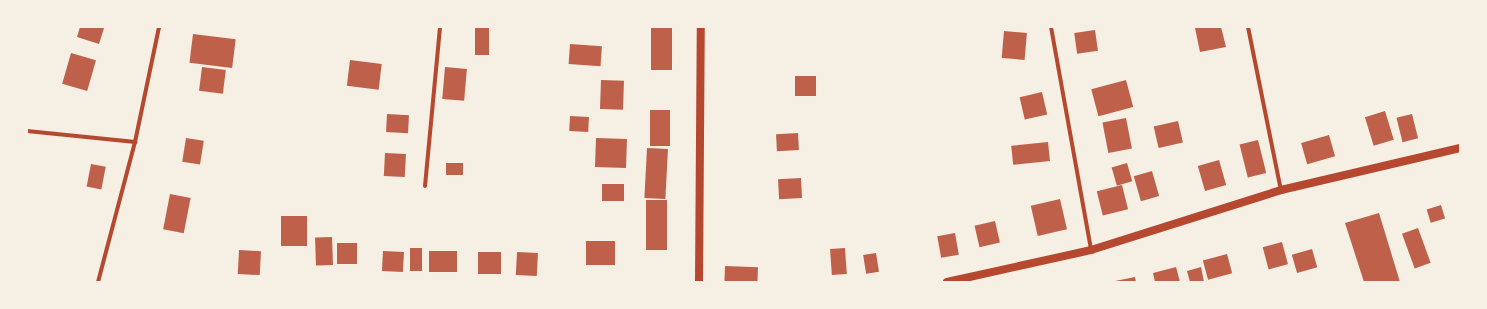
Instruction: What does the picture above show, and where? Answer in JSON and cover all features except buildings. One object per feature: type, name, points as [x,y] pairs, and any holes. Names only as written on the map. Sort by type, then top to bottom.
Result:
[{"type":"main road","points":[[699,282],[701,27]]},
{"type":"main road","points":[[947,282],[1091,250],[1280,190],[1460,148]]},
{"type":"street","points":[[98,282],[135,142],[159,27]]},
{"type":"street","points":[[425,186],[440,27]]},
{"type":"street","points":[[1051,27],[1091,250]]},
{"type":"street","points":[[1248,27],[1280,190]]},
{"type":"street","points":[[27,131],[135,142]]}]
